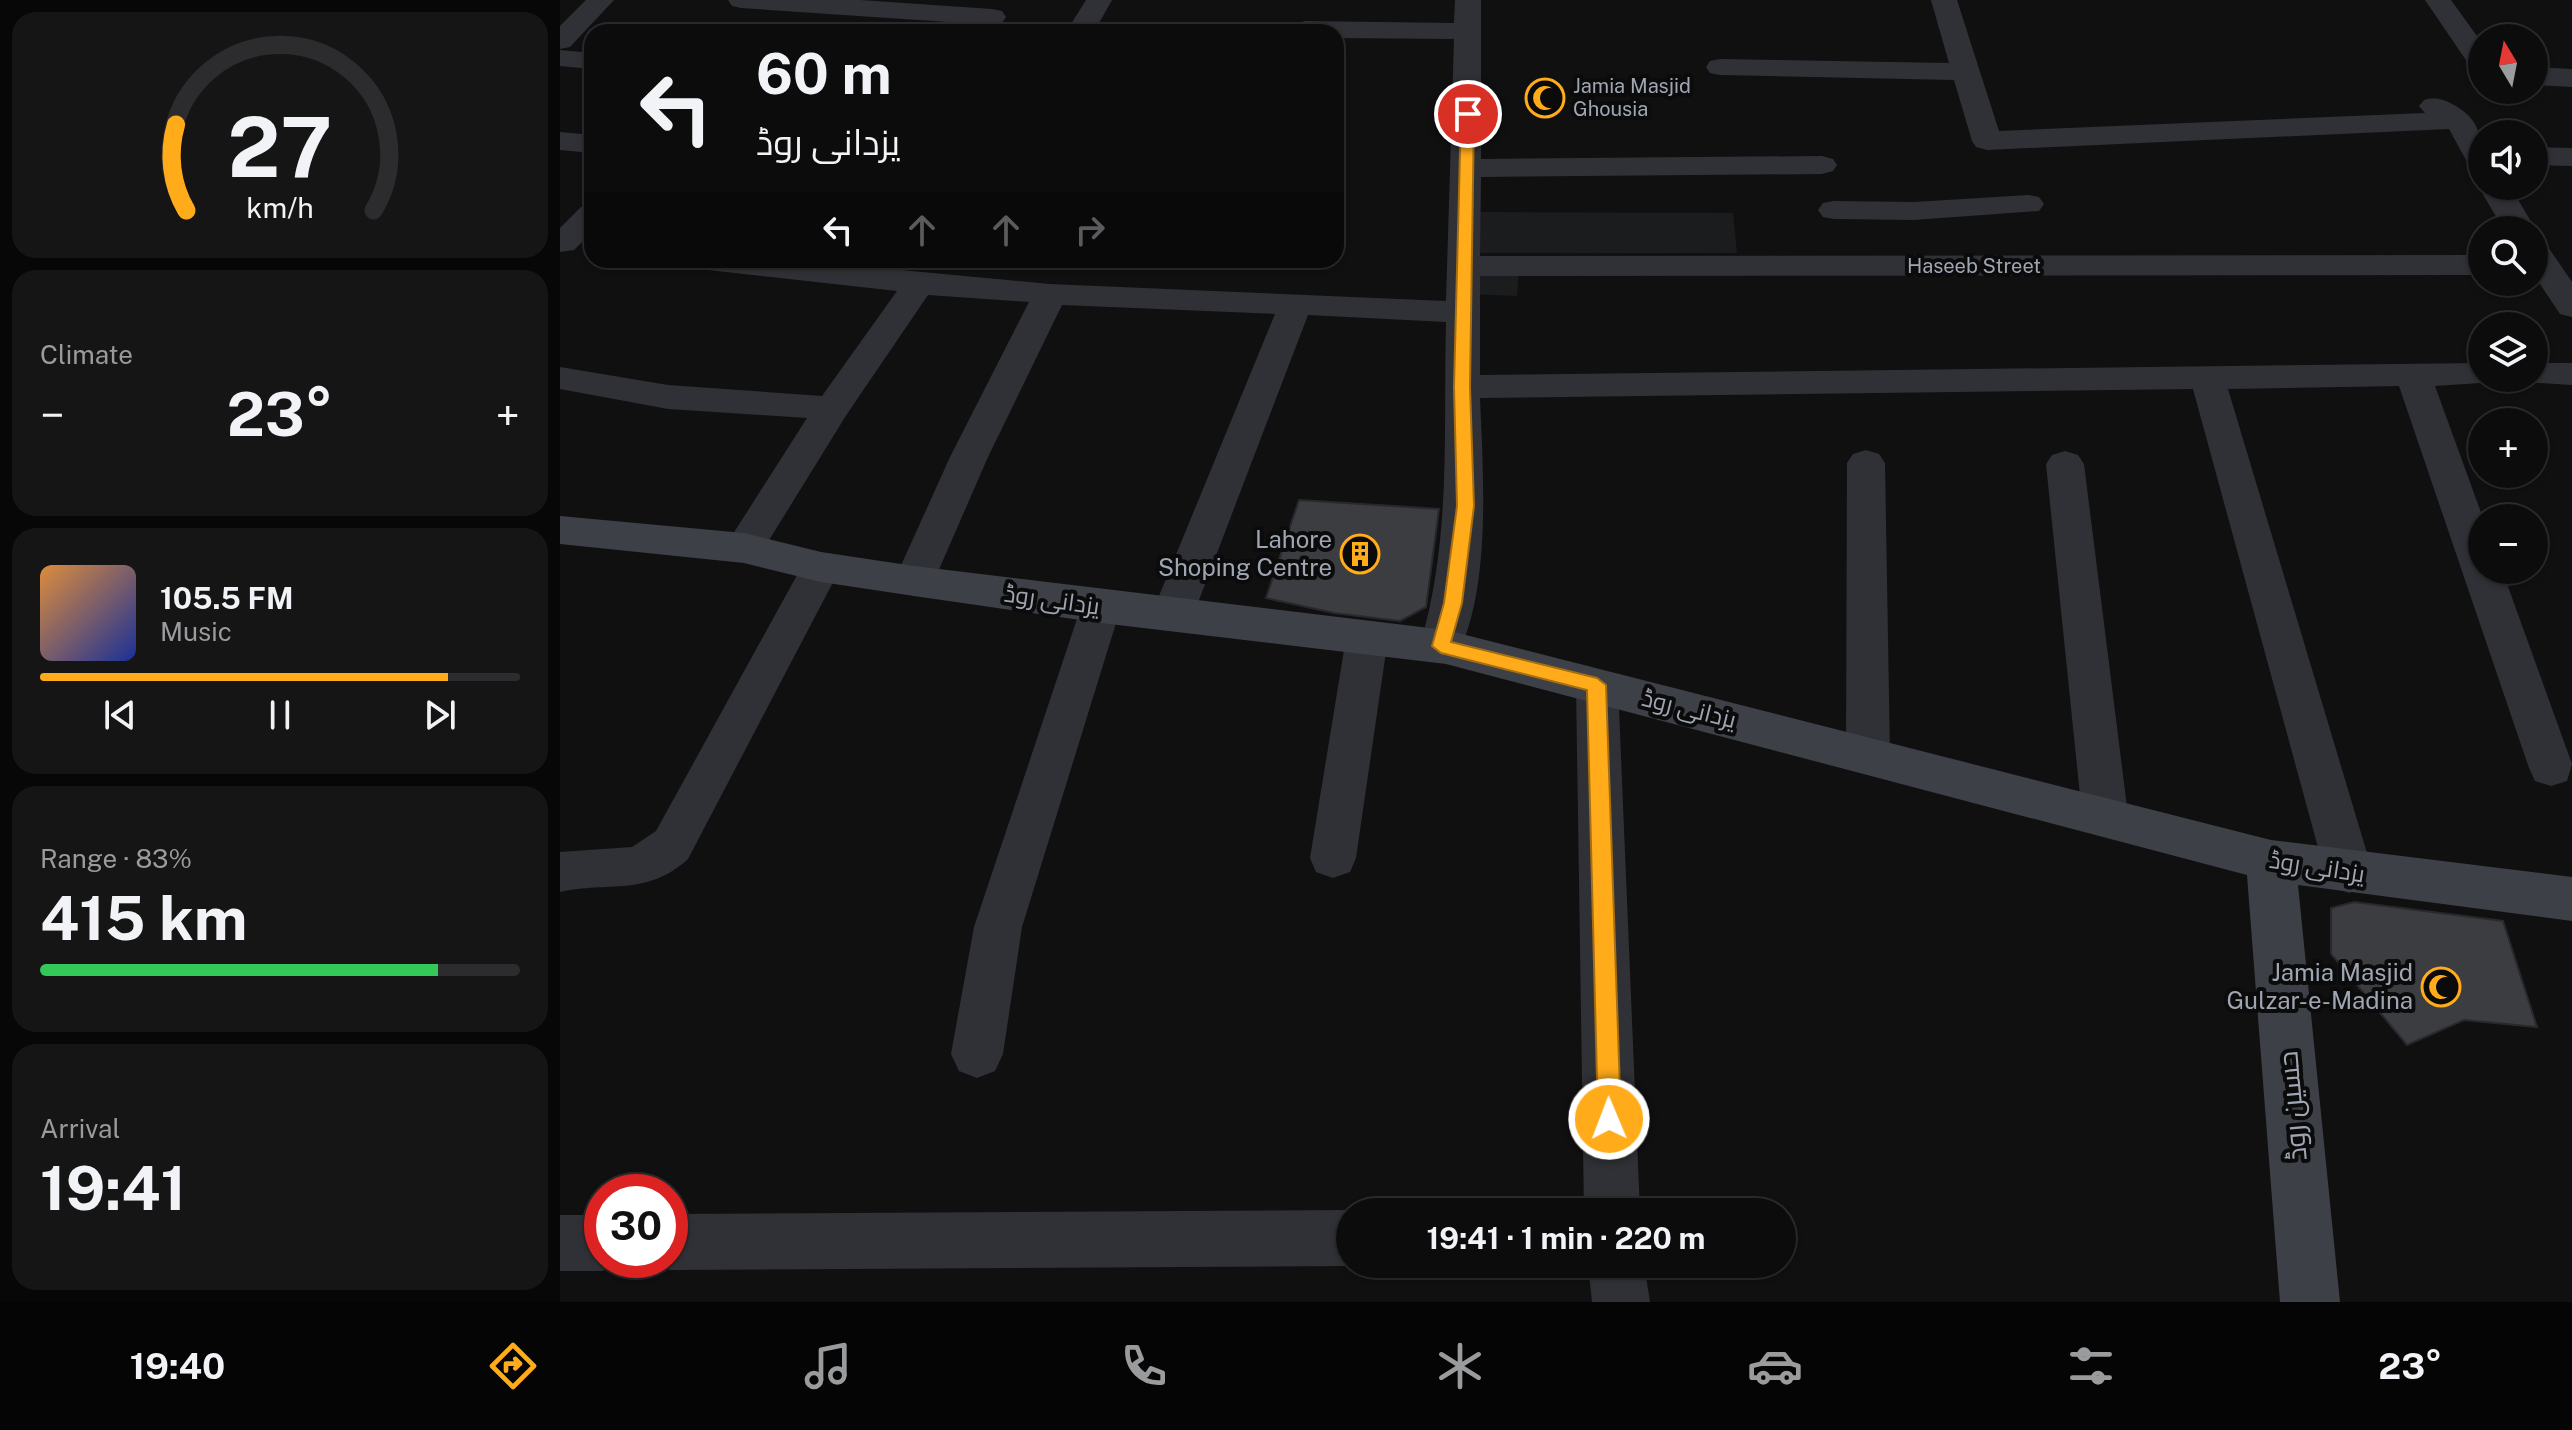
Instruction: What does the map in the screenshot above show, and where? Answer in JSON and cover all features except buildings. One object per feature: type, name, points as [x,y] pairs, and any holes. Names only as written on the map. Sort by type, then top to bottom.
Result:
[{"type":"street","points":[[560,41],[601,0]]},
{"type":"street","points":[[741,0],[804,1],[992,17]]},
{"type":"street","points":[[1085,24],[1099,0]]},
{"type":"street","points":[[1308,24],[1314,0]]},
{"type":"street","points":[[1944,0],[1987,141],[2446,113],[2468,142]]},
{"type":"street","points":[[2438,0],[2468,43]]},
{"type":"street","points":[[785,24],[804,1]]},
{"type":"street","points":[[1344,27],[1467,15],[1462,387],[1465,506],[1453,603],[1441,646]]},
{"type":"street","points":[[560,58],[584,60]]},
{"type":"street","points":[[1720,67],[1965,72]]},
{"type":"street","points":[[2548,77],[2572,78]]},
{"type":"street","points":[[560,141],[584,143]]},
{"type":"street","points":[[2548,156],[2572,157]]},
{"type":"street","points":[[1467,168],[1820,158],[1848,266]]},
{"type":"street","points":[[1834,210],[1914,211],[2028,204]]},
{"type":"street","points":[[572,245],[584,226]]},
{"type":"street","name":"Haseeb Street","points":[[1465,266],[2468,265]]},
{"type":"street","points":[[778,268],[919,284],[1050,294],[1465,312]]},
{"type":"street","points":[[2548,275],[2572,307]]},
{"type":"street","points":[[744,548],[832,408],[919,284]]},
{"type":"street","points":[[914,581],[969,457],[1050,294]]},
{"type":"street","points":[[1173,613],[1295,306]]},
{"type":"street","points":[[1462,387],[2468,374]]},
{"type":"street","points":[[2548,374],[2572,374]]},
{"type":"street","points":[[2413,375],[2551,768]]},
{"type":"street","points":[[2207,377],[2349,873]]},
{"type":"street","points":[[560,378],[668,397],[832,408]]},
{"type":"street","points":[[1866,463],[1868,755]]},
{"type":"street","points":[[2065,464],[2105,815]]},
{"type":"street","name":"یزدانی روڈ","points":[[560,530],[744,548],[821,567],[914,581],[1101,607],[1441,646],[2105,815],[2271,861],[2572,899]]},
{"type":"street","points":[[560,872],[579,868],[634,867],[656,862],[672,845],[821,567]]},
{"type":"street","points":[[977,1054],[998,927],[1101,607]]},
{"type":"street","points":[[1333,858],[1367,638]]},
{"type":"street","points":[[1597,685],[1612,1198]]},
{"type":"street","name":"حسین روڈ","points":[[2271,861],[2310,1302]]},
{"type":"street","points":[[688,1242],[1336,1238]]},
{"type":"street","points":[[560,1243],[584,1243]]},
{"type":"street","points":[[1618,1278],[1621,1302]]},
{"type":"shaded area","points":[[1466,212],[1733,213],[1737,253],[1466,253]]},
{"type":"shaded area","points":[[1465,266],[1519,266],[1517,296],[1465,294]]},
{"type":"place","name":"Jamia Masjid Ghousia","points":[[1545,98]]},
{"type":"place","name":"Lahore Shoping Centre","points":[[1360,554]]},
{"type":"place","name":"Jamia Masjid Gulzar-e-Madina","points":[[2441,987]]},
{"type":"route","points":[[1468,114],[1462,387],[1465,506],[1453,603],[1441,646],[1597,685],[1609,1119]]}]
